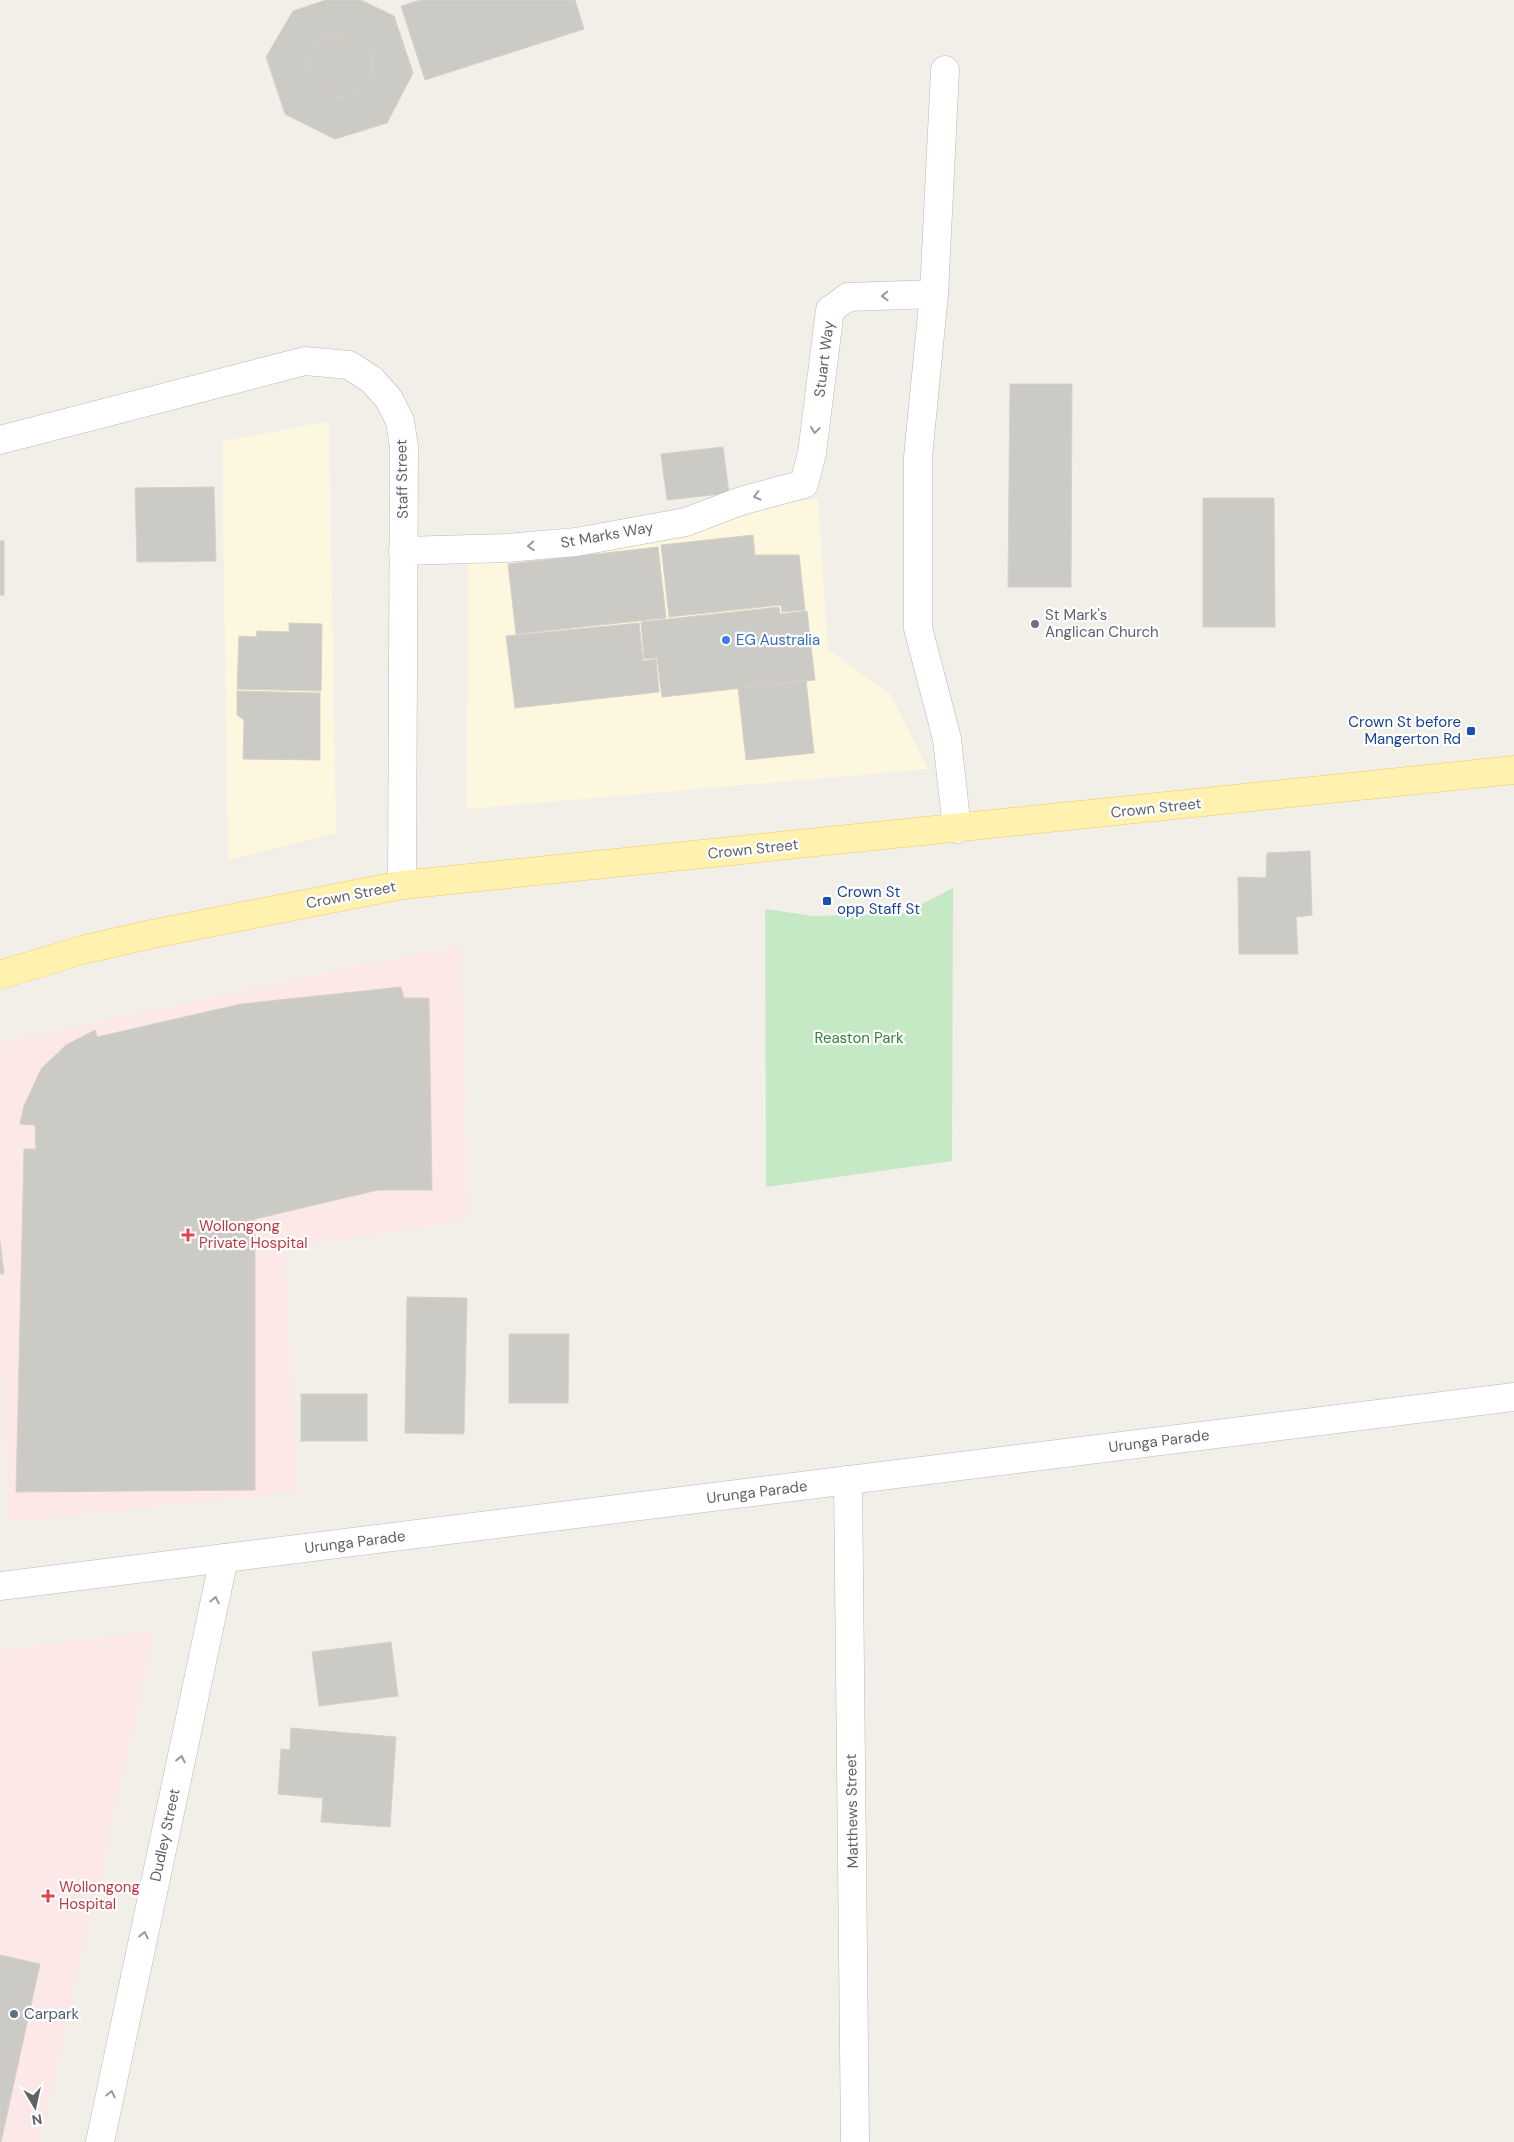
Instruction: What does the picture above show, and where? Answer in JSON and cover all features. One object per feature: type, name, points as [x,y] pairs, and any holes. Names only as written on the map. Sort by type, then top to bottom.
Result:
[{"type":"main road","name":"Crown Street","points":[[0,975],[82,950],[152,934],[402,885],[1514,770]]},
{"type":"street","points":[[945,70],[934,294],[918,457],[918,628],[947,739],[957,829]]},
{"type":"street","name":"Stuart Way","points":[[804,484],[812,453],[830,310],[848,297],[934,294]]},
{"type":"street","name":"Staff Street","points":[[0,440],[304,361],[349,365],[372,380],[389,399],[400,421],[404,447],[402,885]]},
{"type":"street","name":"St Marks Way","points":[[403,551],[506,548],[576,542],[686,522],[741,501],[804,484]]},
{"type":"street","name":"Urunga Parade","points":[[0,1586],[1514,1397]]},
{"type":"street","name":"Matthews Street","points":[[848,1480],[855,2142]]},
{"type":"street","name":"Dudley Street","points":[[100,2142],[224,1558]]},
{"type":"shaded area","points":[[329,421],[336,833],[228,860],[222,442]]},
{"type":"shaded area","points":[[818,499],[828,650],[890,694],[928,769],[467,809],[468,538]]},
{"type":"shaded area","name":"Wollongong Private Hospital","points":[[461,946],[468,1220],[285,1249],[297,1491],[9,1523],[0,1343],[0,1043],[360,965]]},
{"type":"shaded area","name":"Wollongong Hospital","points":[[155,1631],[40,2142],[0,2142],[0,1650]]},
{"type":"green space","name":"Reaston Park","points":[[953,888],[952,1161],[766,1187],[765,909],[813,916],[902,914]]},
{"type":"building","points":[[326,0],[361,0],[394,16],[413,73],[387,123],[335,139],[285,114],[266,57],[293,11]]},
{"type":"building","points":[[421,0],[575,0],[584,29],[425,80],[401,6]]},
{"type":"building","points":[[341,33],[359,39],[367,47],[373,65],[367,83],[359,91],[341,97],[323,91],[315,83],[309,65],[315,47],[323,39]]},
{"type":"building","points":[[1010,384],[1072,384],[1071,587],[1008,587]]},
{"type":"building","points":[[723,447],[729,493],[667,500],[661,454]]},
{"type":"building","points":[[214,487],[216,561],[137,562],[135,488]]},
{"type":"building","points":[[1203,498],[1274,498],[1275,627],[1203,627]]},
{"type":"building","points":[[753,535],[755,555],[799,555],[805,610],[782,612],[781,605],[669,617],[661,545]]},
{"type":"building","points":[[0,541],[4,541],[4,595],[0,595]]},
{"type":"building","points":[[658,547],[666,618],[516,634],[508,564]]},
{"type":"building","name":"EG Australia","points":[[779,607],[780,614],[807,611],[815,680],[662,697],[657,658],[644,659],[641,622]]},
{"type":"building","points":[[289,623],[322,624],[321,691],[237,689],[239,636],[256,637],[257,631],[289,632]]},
{"type":"building","points":[[639,623],[643,661],[656,659],[659,692],[515,708],[506,636]]},
{"type":"building","points":[[806,681],[814,753],[746,760],[738,688]]},
{"type":"building","points":[[237,691],[320,693],[320,760],[243,759],[244,720],[237,715]]},
{"type":"building","points":[[1310,851],[1312,915],[1296,917],[1298,954],[1239,954],[1238,877],[1266,878],[1267,853]]},
{"type":"building","name":"Wollongong Private Hospital","points":[[401,987],[404,998],[429,998],[432,1190],[378,1190],[255,1219],[255,1490],[16,1492],[24,1149],[36,1149],[35,1125],[20,1124],[24,1106],[41,1069],[66,1045],[95,1030],[97,1037],[241,1004]]},
{"type":"building","points":[[0,1241],[4,1274],[0,1274]]},
{"type":"building","points":[[407,1297],[467,1298],[464,1434],[405,1433]]},
{"type":"building","points":[[509,1334],[569,1334],[568,1403],[509,1403]]},
{"type":"building","points":[[301,1394],[367,1394],[367,1441],[301,1441]]},
{"type":"building","points":[[391,1642],[398,1696],[319,1706],[312,1652]]},
{"type":"building","points":[[291,1728],[396,1737],[390,1827],[321,1822],[323,1798],[278,1794],[281,1749],[290,1750]]},
{"type":"building","name":"Carpark","points":[[0,1955],[40,1964],[1,2142],[0,2142]]},
{"type":"place","name":"St Mark's Anglican Church","points":[[1035,624]]},
{"type":"place","name":"EG Australia","points":[[726,640]]},
{"type":"place","name":"Crown St before Mangerton Rd","points":[[1471,731]]},
{"type":"place","name":"Crown St opp Staff St","points":[[827,901]]},
{"type":"place","name":"Wollongong Private Hospital","points":[[188,1235]]},
{"type":"place","name":"Wollongong Hospital","points":[[48,1896]]},
{"type":"place","name":"Carpark","points":[[14,2014]]}]
